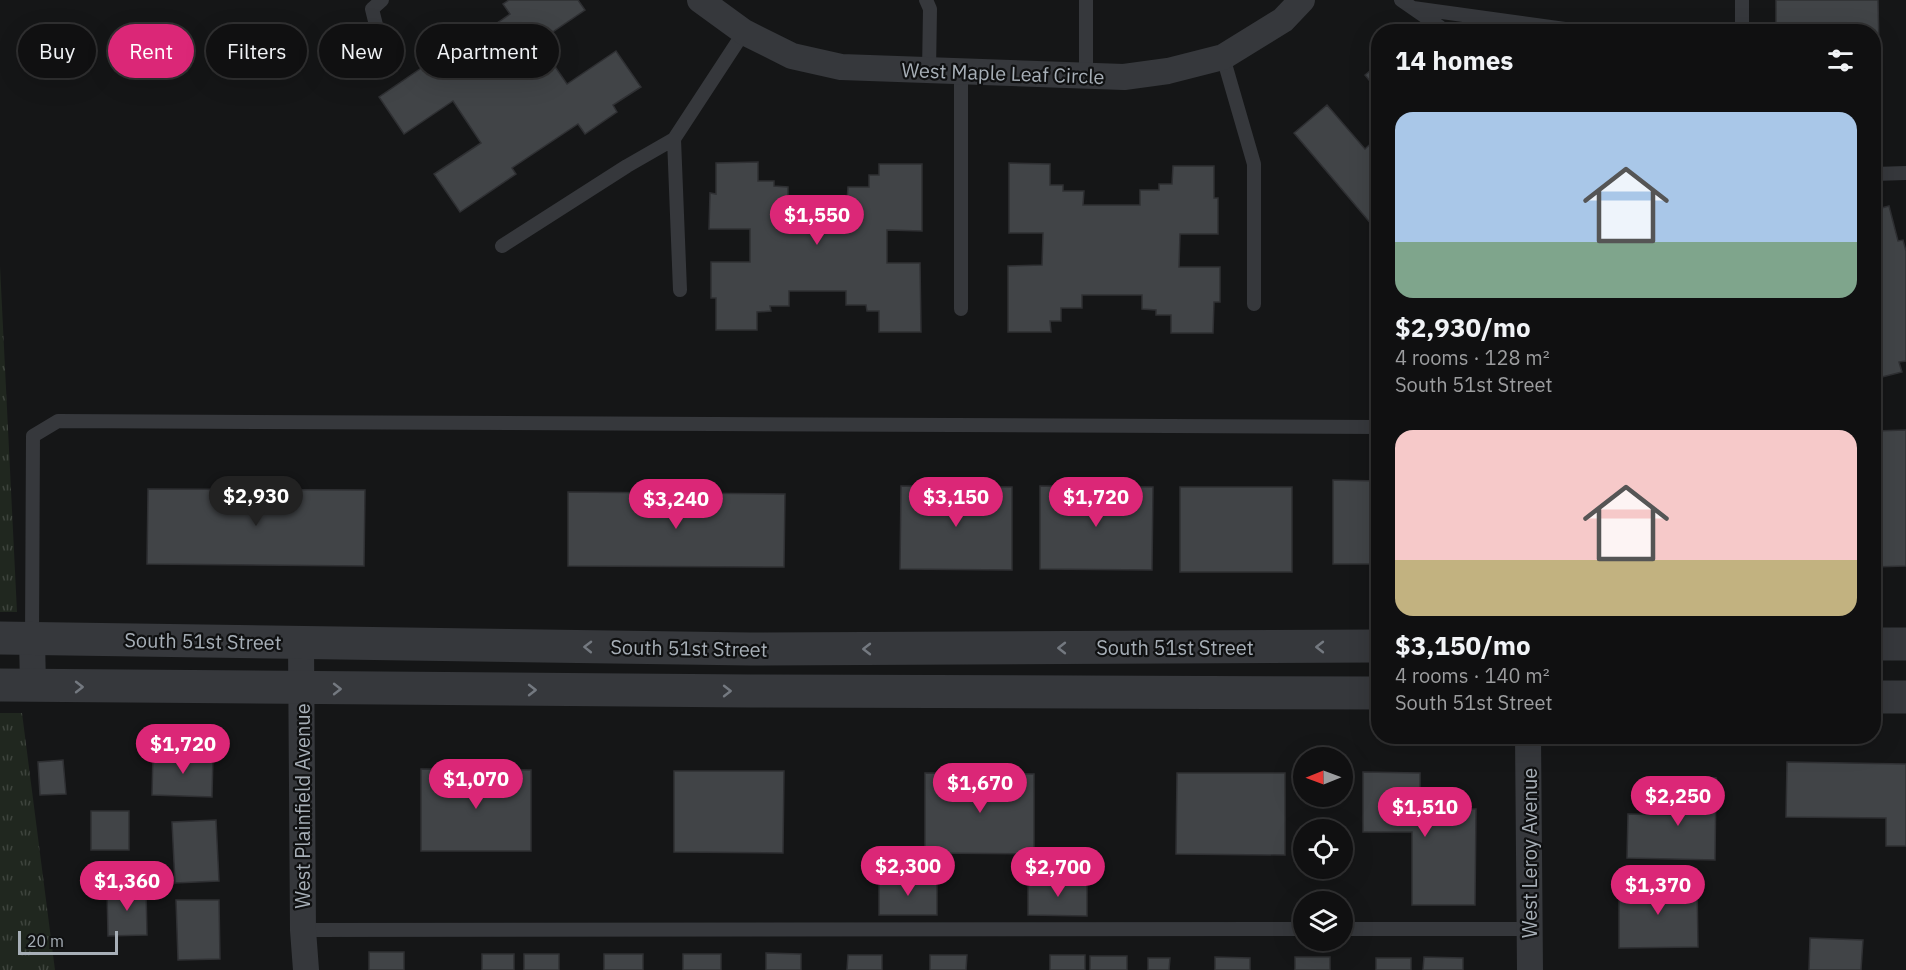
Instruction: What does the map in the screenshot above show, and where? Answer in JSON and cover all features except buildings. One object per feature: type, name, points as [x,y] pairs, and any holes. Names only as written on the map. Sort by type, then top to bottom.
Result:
[{"type":"street","name":"West Maple Leaf Circle","points":[[700,0],[744,32],[792,56],[841,67],[1124,77],[1168,71],[1223,57],[1283,20],[1302,0]]},
{"type":"street","name":"South 51st Street","points":[[0,638],[751,650],[1371,646]]},
{"type":"street","points":[[32,639],[33,686]]},
{"type":"street","name":"West Plainfield Avenue","points":[[301,643],[303,930],[306,970]]},
{"type":"street","points":[[1881,644],[1906,644]]},
{"type":"street","points":[[0,686],[1371,693]]},
{"type":"street","points":[[1881,697],[1906,697]]},
{"type":"street","name":"West Leroy Avenue","points":[[1528,744],[1530,970]]},
{"type":"lane","points":[[376,24],[372,9],[382,0]]},
{"type":"lane","points":[[926,0],[930,9],[929,70]]},
{"type":"lane","points":[[1086,0],[1086,76]]},
{"type":"lane","points":[[1742,0],[1742,24]]},
{"type":"lane","points":[[1407,4],[1533,24]]},
{"type":"lane","points":[[1407,4],[1436,24]]},
{"type":"lane","points":[[502,246],[627,166],[674,139],[744,32]]},
{"type":"lane","points":[[1223,57],[1254,164],[1254,304]]},
{"type":"lane","points":[[961,71],[961,309]]},
{"type":"lane","points":[[674,139],[680,290]]},
{"type":"lane","points":[[1881,174],[1906,173]]},
{"type":"lane","points":[[32,639],[33,436],[58,421],[1371,428]]},
{"type":"lane","points":[[1353,929],[1529,928]]},
{"type":"lane","points":[[303,930],[1293,929]]},
{"type":"green space","points":[[0,266],[17,612],[0,612]]},
{"type":"green space","points":[[0,713],[22,713],[55,970],[0,970]]}]
